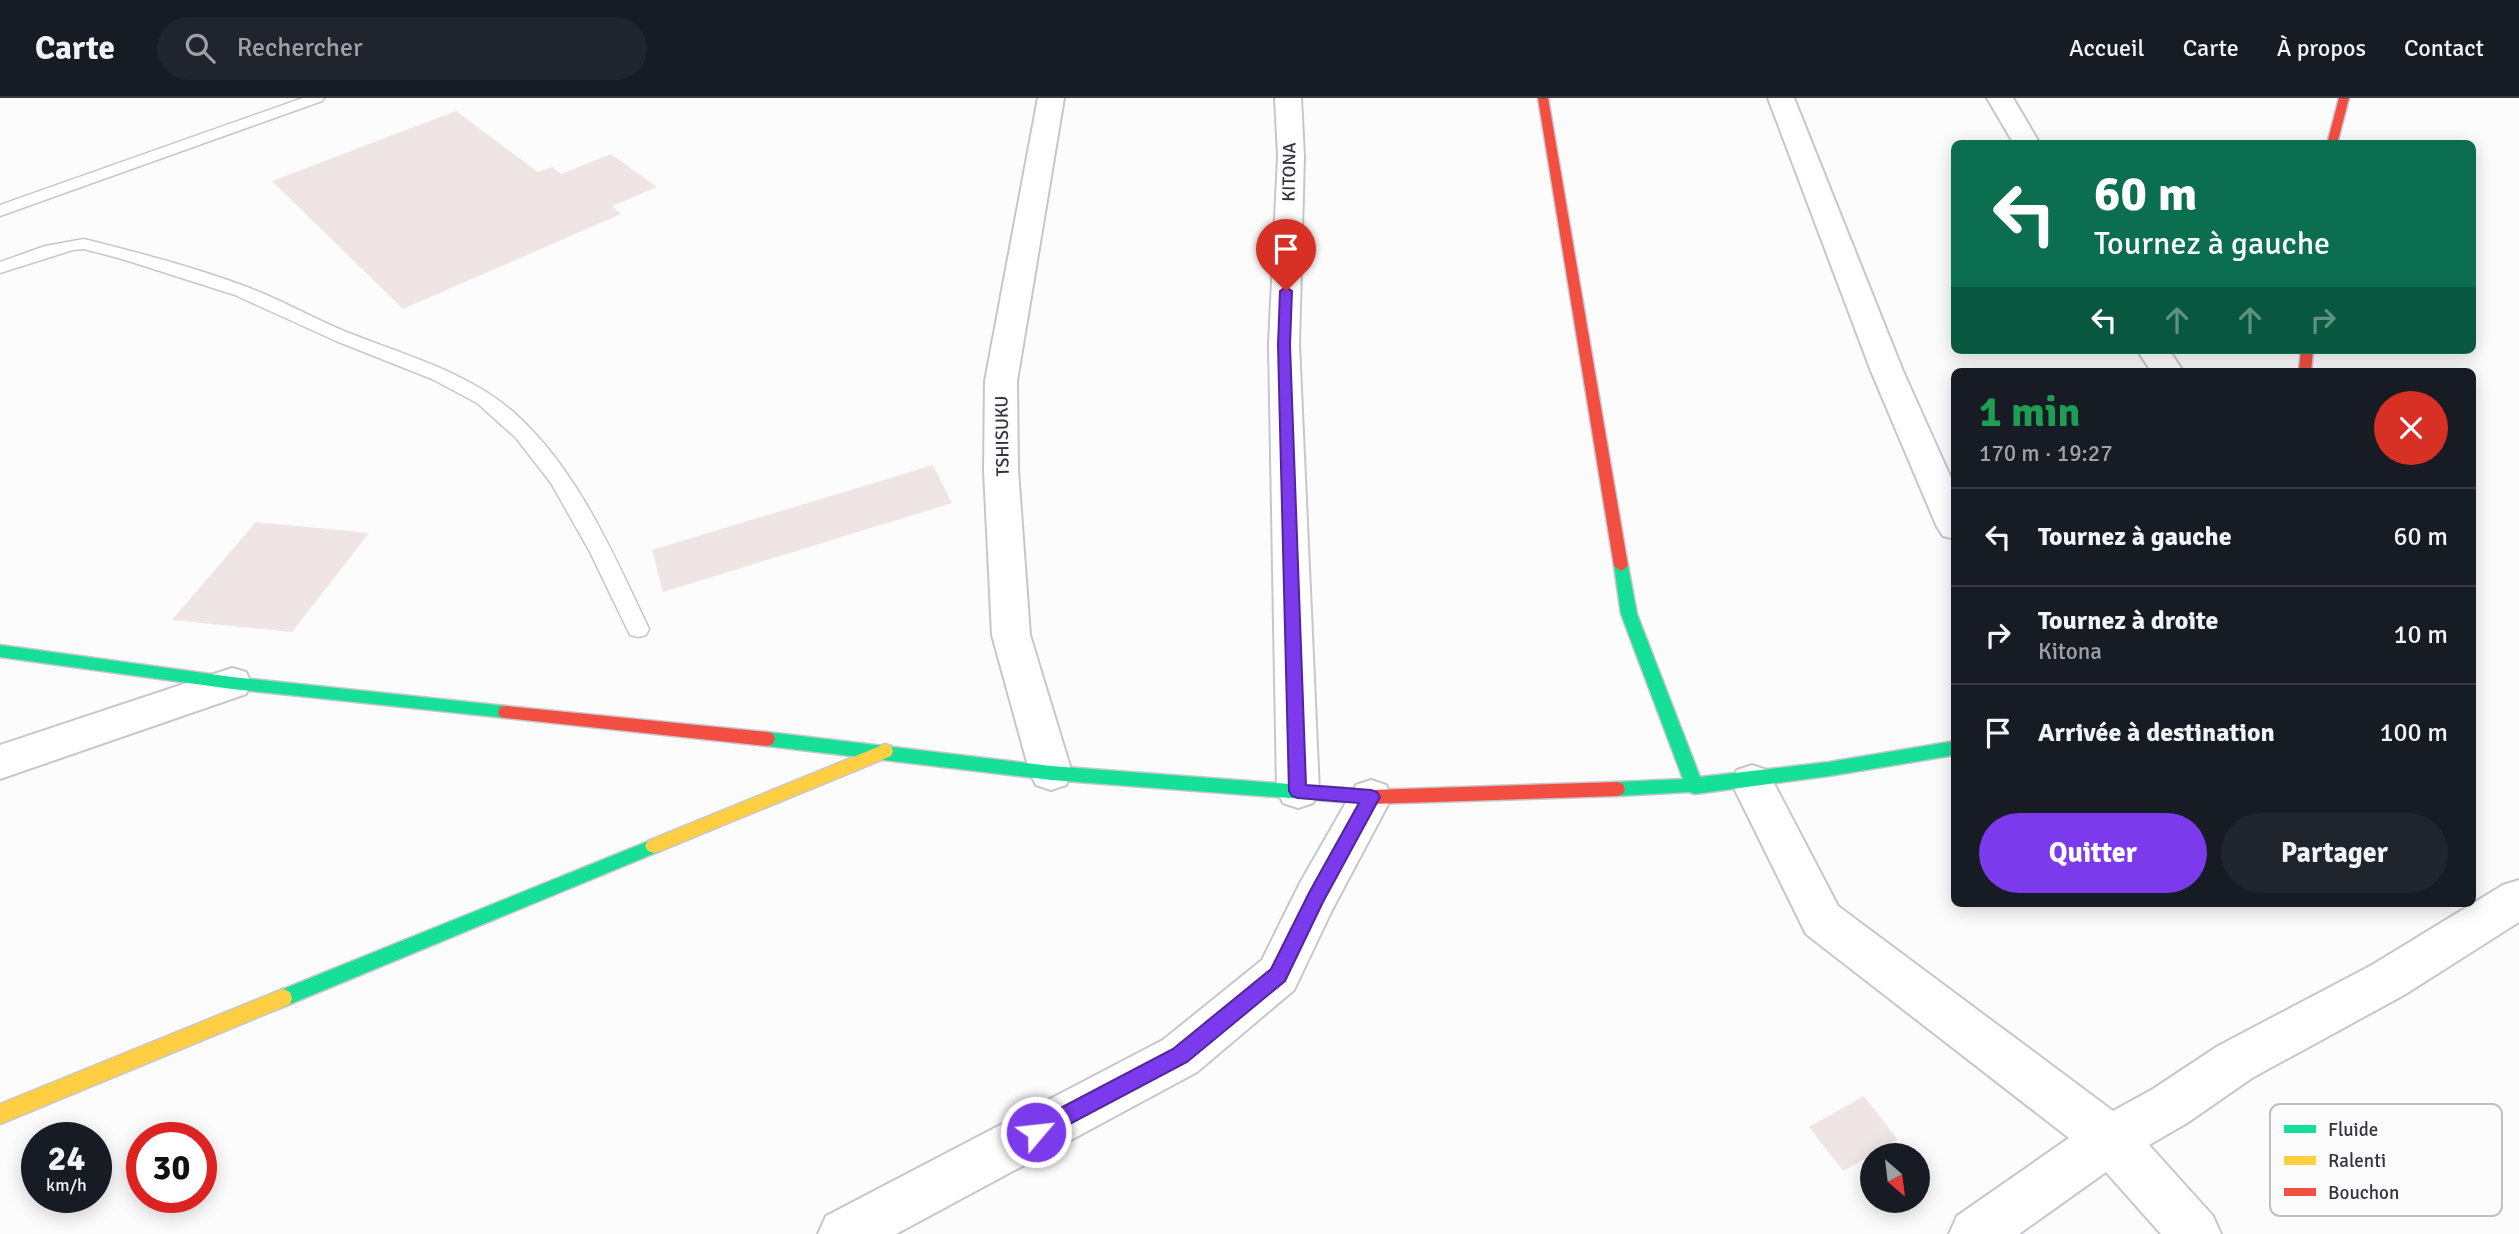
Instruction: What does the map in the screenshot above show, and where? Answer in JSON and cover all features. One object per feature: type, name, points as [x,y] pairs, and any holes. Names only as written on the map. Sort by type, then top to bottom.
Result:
[{"type":"main road","points":[[1543,98],[1629,614],[1695,787]]},
{"type":"main road","points":[[2333,140],[2344,98]]},
{"type":"main road","points":[[0,651],[232,683],[885,751],[1051,773],[1371,797],[1695,787],[1752,782],[1951,749]]},
{"type":"main road","points":[[0,1114],[885,751]]},
{"type":"street","name":"TSHISUKU","points":[[1051,98],[1001,382],[1001,470],[1011,635],[1051,773]]},
{"type":"street","name":"KITONA","points":[[1288,98],[1291,156],[1284,345],[1298,791]]},
{"type":"street","points":[[1781,98],[1887,371],[1951,518]]},
{"type":"street","points":[[2000,98],[2025,140]]},
{"type":"street","points":[[0,762],[232,683]]},
{"type":"street","points":[[1752,782],[1822,920],[2110,1139],[2195,1234]]},
{"type":"street","points":[[844,1234],[1180,1056],[1278,975],[1316,897],[1371,797]]},
{"type":"street","points":[[1975,1234],[2110,1139],[2170,1106],[2235,1062],[2388,981],[2519,899]]},
{"type":"lane","points":[[0,211],[317,98]]},
{"type":"lane","points":[[0,268],[68,245],[84,244],[259,298],[340,336],[434,371],[483,398],[522,431],[555,472],[590,530],[638,629]]},
{"type":"building","points":[[456,111],[538,172],[552,167],[561,174],[611,154],[657,187],[612,206],[621,214],[403,309],[272,181]]},
{"type":"building","points":[[933,465],[952,503],[663,592],[652,550]]},
{"type":"building","points":[[256,522],[369,533],[292,632],[172,620]]},
{"type":"building","points":[[1864,1096],[1898,1140],[1893,1143],[1860,1143],[1860,1161],[1843,1171],[1809,1127]]},
{"type":"traffic: fast","points":[[1621,566],[1629,614],[1695,787]]},
{"type":"traffic: fast","points":[[0,651],[232,683],[506,712]]},
{"type":"traffic: fast","points":[[767,739],[1051,773],[1343,795]]},
{"type":"traffic: fast","points":[[1617,789],[1787,775],[1951,749]]},
{"type":"traffic: fast","points":[[283,998],[654,846]]},
{"type":"traffic: slow","points":[[654,846],[885,751]]},
{"type":"traffic: slow","points":[[0,1114],[283,998]]},
{"type":"traffic: jam","points":[[1543,98],[1621,566]]},
{"type":"traffic: jam","points":[[2333,140],[2344,98]]},
{"type":"traffic: jam","points":[[2305,368],[2307,354]]},
{"type":"traffic: jam","points":[[506,712],[767,739]]},
{"type":"traffic: jam","points":[[1343,795],[1371,797],[1617,789]]},
{"type":"route","points":[[1036,1132],[1180,1056],[1278,975],[1316,897],[1371,797],[1298,791],[1284,345],[1286,291]]}]
